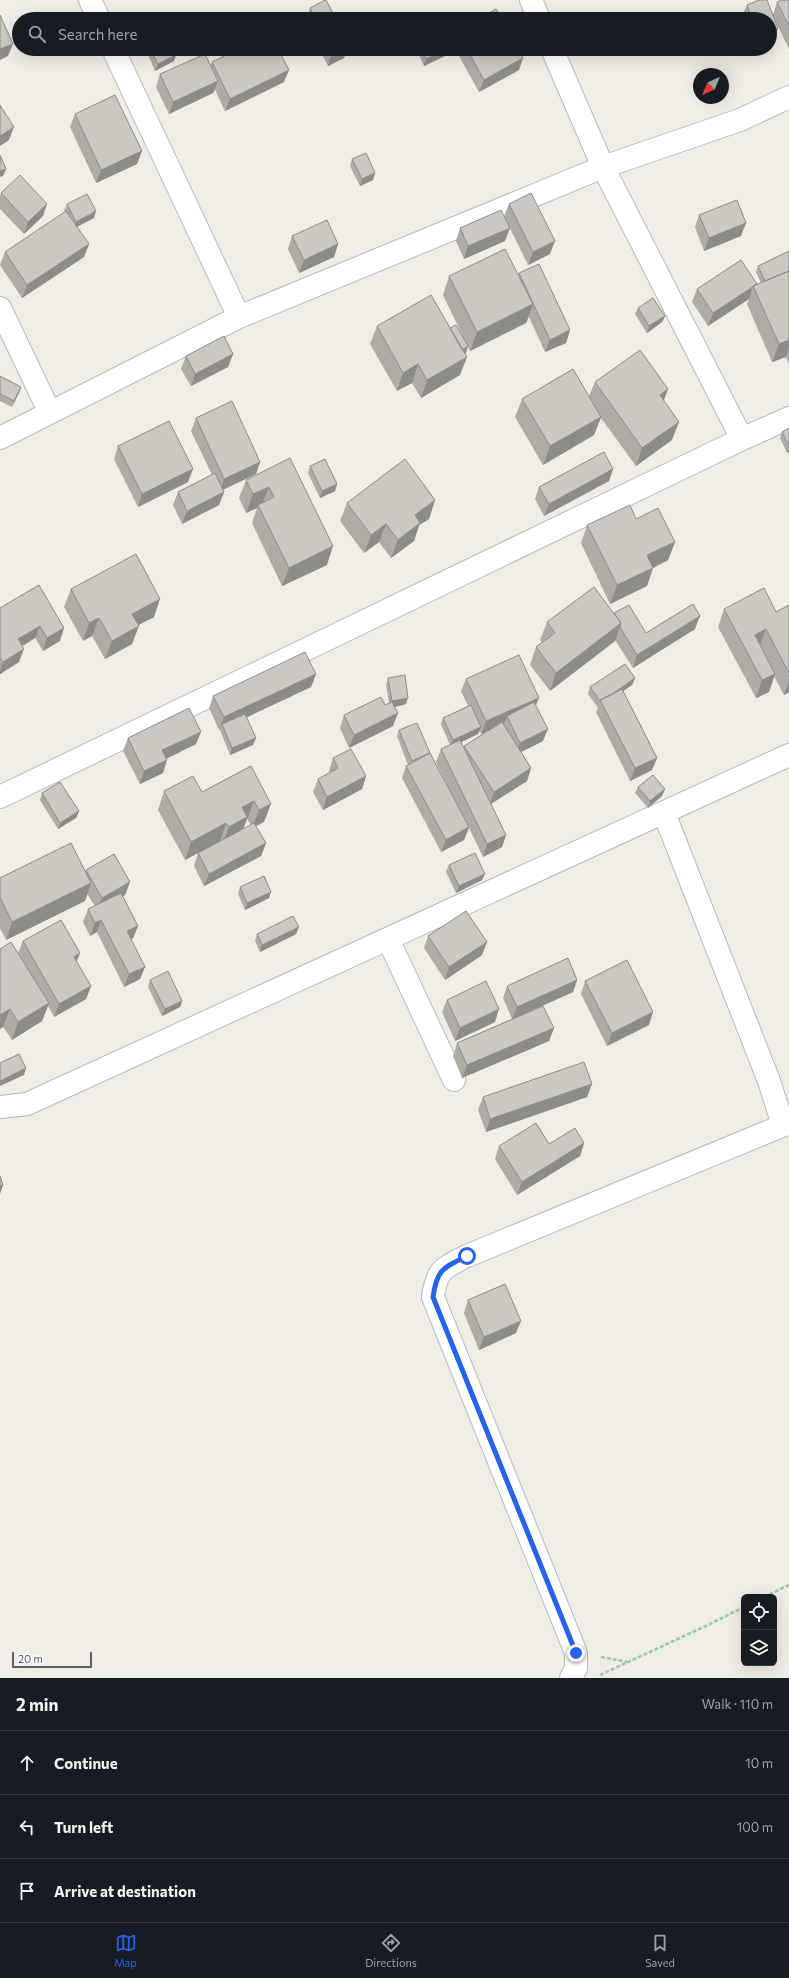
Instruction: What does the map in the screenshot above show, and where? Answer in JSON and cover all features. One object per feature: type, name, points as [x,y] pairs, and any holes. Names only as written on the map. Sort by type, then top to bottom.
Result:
[{"type":"street","points":[[90,0],[96,12]]},
{"type":"street","points":[[531,0],[536,12]]},
{"type":"street","points":[[116,56],[239,317]]},
{"type":"street","points":[[555,56],[603,167],[742,439]]},
{"type":"street","points":[[0,438],[239,317],[603,167],[740,120],[789,96]]},
{"type":"street","points":[[0,308],[50,413]]},
{"type":"street","points":[[0,798],[742,439],[789,418]]},
{"type":"street","points":[[0,1108],[27,1104],[789,755]]},
{"type":"street","points":[[571,1678],[576,1668],[576,1653],[574,1647],[433,1297],[435,1284],[442,1268],[467,1256],[786,1124],[664,813]]},
{"type":"street","points":[[388,939],[454,1080]]},
{"type":"path","points":[[770,1594],[789,1585]]},
{"type":"path","points":[[598,1675],[741,1608]]},
{"type":"building","points":[[326,0],[332,12],[312,12],[310,8]]},
{"type":"building","points":[[759,0],[767,0],[772,12],[750,12],[747,5]]},
{"type":"building","points":[[789,0],[789,26],[777,2]]},
{"type":"building","points":[[496,9],[498,12],[491,12]]},
{"type":"building","points":[[0,15],[12,44],[0,49]]},
{"type":"building","points":[[154,56],[174,56],[158,64]]},
{"type":"building","points":[[200,56],[206,56],[218,81],[173,102],[160,74]]},
{"type":"building","points":[[224,56],[282,56],[289,70],[230,99],[212,62]]},
{"type":"building","points":[[425,56],[433,56],[426,59]]},
{"type":"building","points":[[471,56],[522,56],[523,58],[484,80]]},
{"type":"building","points":[[115,95],[142,151],[101,170],[75,114]]},
{"type":"building","points":[[0,105],[14,127],[0,136]]},
{"type":"building","points":[[366,153],[375,173],[362,179],[352,159]]},
{"type":"building","points":[[0,155],[6,169],[0,171]]},
{"type":"building","points":[[20,175],[47,204],[28,222],[1,193]]},
{"type":"building","points":[[531,193],[555,241],[533,252],[509,204]]},
{"type":"building","points":[[87,194],[96,211],[76,222],[67,204]]},
{"type":"building","points":[[737,200],[746,223],[709,238],[699,215]]},
{"type":"building","points":[[501,210],[510,228],[468,246],[460,228]]},
{"type":"building","points":[[66,211],[89,244],[27,285],[5,252]]},
{"type":"building","points":[[327,220],[338,244],[304,260],[292,236]]},
{"type":"building","points":[[505,249],[533,304],[477,332],[449,276]]},
{"type":"building","points":[[789,251],[789,271],[765,281],[758,266]]},
{"type":"building","points":[[741,260],[757,284],[713,313],[697,289]]},
{"type":"building","points":[[539,264],[570,330],[550,340],[519,273]]},
{"type":"building","points":[[789,271],[789,340],[779,344],[753,286]]},
{"type":"building","points":[[431,295],[467,357],[427,380],[418,364],[403,373],[377,326]]},
{"type":"building","points":[[653,298],[665,316],[649,326],[638,308]]},
{"type":"building","points":[[456,325],[468,346],[462,350],[450,328]]},
{"type":"building","points":[[224,336],[233,354],[195,374],[186,356]]},
{"type":"building","points":[[640,350],[668,389],[660,395],[679,422],[642,448],[595,382]]},
{"type":"building","points":[[573,369],[601,417],[550,446],[522,399]]},
{"type":"building","points":[[0,376],[21,387],[14,401],[0,394]]},
{"type":"building","points":[[232,401],[260,462],[224,479],[196,418]]},
{"type":"building","points":[[169,421],[193,469],[142,494],[118,446]]},
{"type":"building","points":[[789,428],[789,446],[782,432]]},
{"type":"building","points":[[604,452],[613,469],[549,504],[539,487]]},
{"type":"building","points":[[290,458],[333,546],[289,568],[258,505],[274,497],[269,487],[253,494],[246,480]]},
{"type":"building","points":[[325,459],[337,484],[322,491],[310,466]]},
{"type":"building","points":[[405,459],[435,500],[415,515],[420,523],[398,540],[386,524],[371,535],[347,503]]},
{"type":"building","points":[[215,473],[224,492],[187,511],[178,492]]},
{"type":"building","points":[[630,505],[636,519],[658,508],[675,542],[647,555],[653,568],[617,585],[587,525]]},
{"type":"building","points":[[136,554],[160,599],[132,614],[139,626],[112,641],[99,618],[89,623],[71,589]]},
{"type":"building","points":[[39,585],[64,628],[47,638],[40,626],[18,639],[24,649],[3,662],[0,658],[0,608]]},
{"type":"building","points":[[594,587],[621,623],[556,673],[536,647],[555,633],[547,622]]},
{"type":"building","points":[[764,588],[776,612],[789,605],[789,673],[766,629],[755,635],[775,674],[762,680],[724,609]]},
{"type":"building","points":[[693,604],[700,616],[637,655],[620,627],[621,623],[614,613],[629,605],[646,633]]},
{"type":"building","points":[[305,652],[316,674],[224,717],[213,696]]},
{"type":"building","points":[[519,655],[539,698],[486,721],[466,679]]},
{"type":"building","points":[[625,664],[635,678],[600,701],[590,687]]},
{"type":"building","points":[[405,675],[408,698],[392,701],[388,678]]},
{"type":"building","points":[[622,689],[657,758],[635,768],[600,700]]},
{"type":"building","points":[[381,697],[385,705],[392,702],[398,713],[354,735],[344,715]]},
{"type":"building","points":[[534,702],[548,729],[520,743],[507,716]]},
{"type":"building","points":[[471,705],[481,727],[453,740],[443,718]]},
{"type":"building","points":[[189,708],[201,732],[162,750],[167,760],[144,771],[128,738]]},
{"type":"building","points":[[245,714],[256,738],[232,748],[222,724]]},
{"type":"building","points":[[502,722],[531,768],[494,792],[464,746]]},
{"type":"building","points":[[417,723],[430,753],[412,761],[399,730]]},
{"type":"building","points":[[460,740],[506,835],[487,844],[441,749]]},
{"type":"building","points":[[351,749],[366,776],[327,797],[318,779],[338,768],[333,758]]},
{"type":"building","points":[[430,753],[469,827],[446,840],[406,766]]},
{"type":"building","points":[[251,766],[271,804],[259,810],[254,801],[242,807],[247,817],[229,827],[226,823],[191,842],[164,791],[193,776],[202,792]]},
{"type":"building","points":[[653,775],[665,789],[650,801],[638,787]]},
{"type":"building","points":[[60,782],[79,811],[60,823],[42,793]]},
{"type":"building","points":[[254,823],[266,843],[209,874],[198,853]]},
{"type":"building","points":[[71,843],[91,883],[12,922],[0,897],[0,878]]},
{"type":"building","points":[[475,853],[485,874],[459,886],[449,865]]},
{"type":"building","points":[[114,854],[130,882],[102,898],[86,870]]},
{"type":"building","points":[[264,876],[271,892],[247,903],[240,887]]},
{"type":"building","points":[[121,893],[138,926],[127,931],[145,967],[129,974],[101,920],[95,923],[88,909]]},
{"type":"building","points":[[466,911],[487,942],[449,967],[428,936]]},
{"type":"building","points":[[293,916],[299,927],[262,945],[257,934]]},
{"type":"building","points":[[61,920],[80,953],[74,957],[91,986],[59,1004],[23,941]]},
{"type":"building","points":[[11,942],[49,1003],[18,1022],[10,1009],[0,1015],[0,949]]},
{"type":"building","points":[[568,958],[577,980],[517,1007],[507,986]]},
{"type":"building","points":[[627,960],[653,1012],[612,1033],[585,981]]},
{"type":"building","points":[[168,971],[182,1001],[165,1009],[150,980]]},
{"type":"building","points":[[486,981],[499,1009],[460,1028],[447,1000]]},
{"type":"building","points":[[543,1006],[554,1028],[467,1065],[457,1043]]},
{"type":"building","points":[[19,1054],[26,1068],[0,1081],[0,1063]]},
{"type":"building","points":[[584,1062],[592,1084],[490,1119],[483,1097]]},
{"type":"building","points":[[536,1123],[549,1144],[575,1128],[584,1143],[522,1182],[499,1146]]},
{"type":"building","points":[[0,1176],[3,1185],[0,1186]]},
{"type":"building","points":[[505,1284],[521,1321],[484,1337],[468,1300]]},
{"type":"route","points":[[467,1256],[442,1268],[435,1284],[433,1297],[576,1653]]}]
